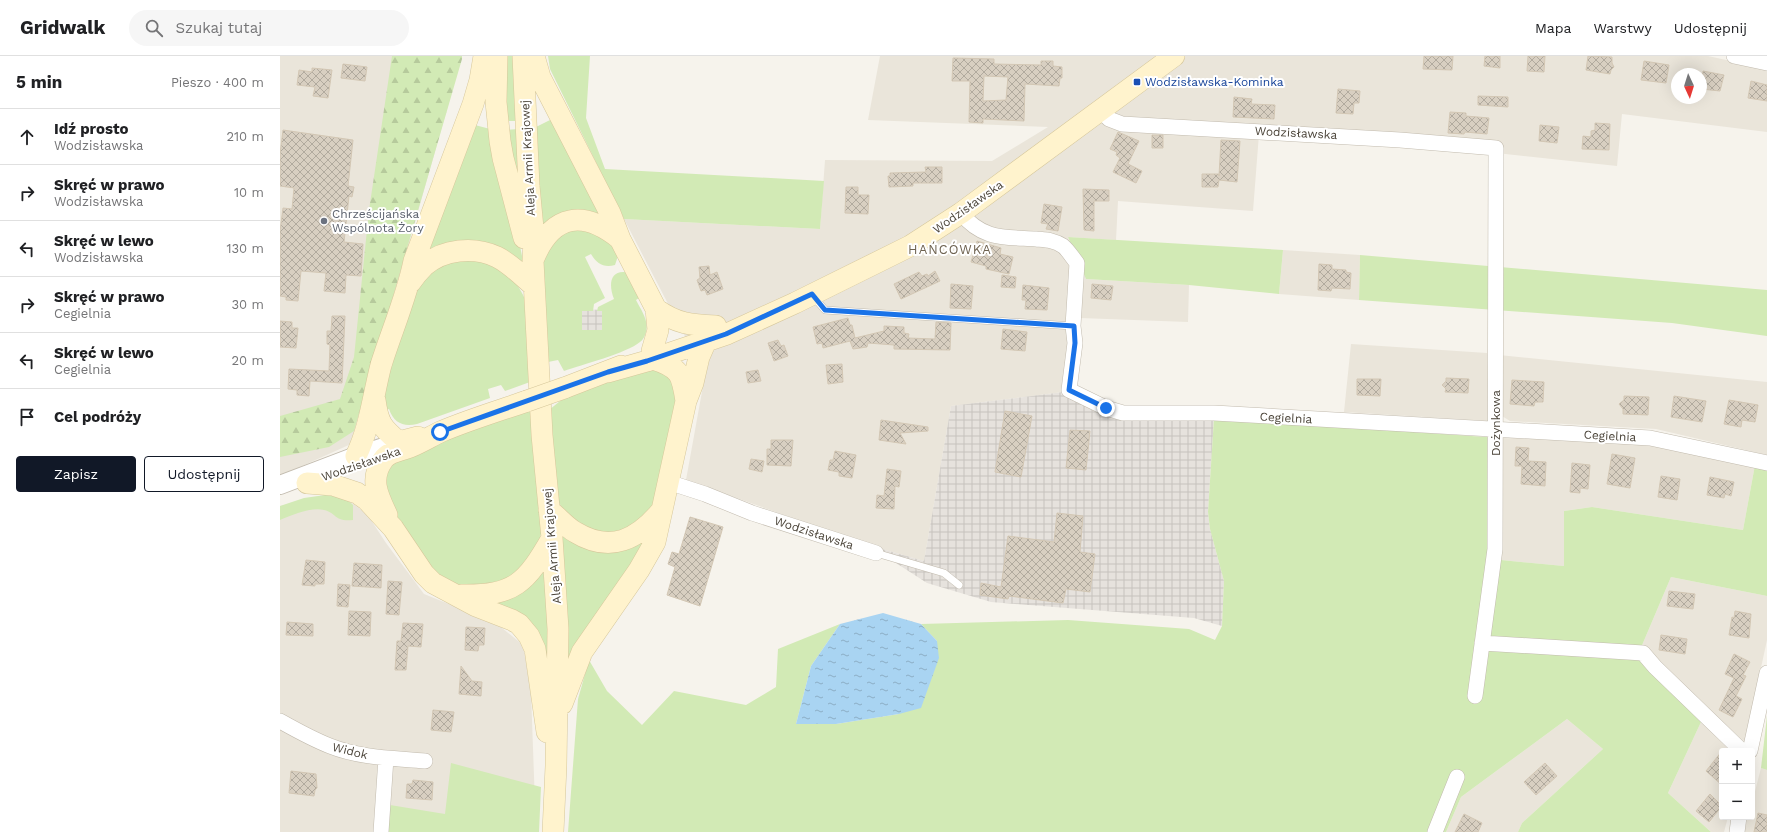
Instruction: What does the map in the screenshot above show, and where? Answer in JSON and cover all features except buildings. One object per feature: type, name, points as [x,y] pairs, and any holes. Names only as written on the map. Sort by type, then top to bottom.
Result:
[{"type":"main road","points":[[356,456],[366,432],[379,373],[390,335],[410,283],[414,261],[474,104],[484,56]]},
{"type":"main road","name":"Aleja Armii Krajowej","points":[[497,56],[496,102],[503,158],[522,232],[533,261]]},
{"type":"main road","name":"Aleja Armii Krajowej","points":[[522,56],[529,186],[534,239],[534,286],[542,435],[552,538],[558,629],[556,766],[553,832]]},
{"type":"main road","points":[[534,56],[540,77],[610,213],[620,239],[656,309],[658,330],[652,355],[669,365],[682,377],[686,401]]},
{"type":"main road","name":"Wodzisławska","points":[[393,448],[564,388],[711,334],[792,296],[818,291],[894,254],[930,234],[961,213],[1174,56]]},
{"type":"main road","points":[[533,261],[543,240],[552,230],[564,223],[577,220],[590,221],[606,228],[620,239]]},
{"type":"main road","points":[[410,283],[432,260],[453,252],[468,251],[482,252],[497,257],[534,286]]},
{"type":"main road","points":[[557,711],[564,700],[582,652],[640,570],[655,542],[686,401],[694,383],[699,357],[711,334],[670,319],[656,309]]},
{"type":"main road","points":[[375,396],[377,415],[393,448],[382,461],[377,472],[377,495],[393,528]]},
{"type":"main road","points":[[306,483],[333,485],[357,493],[367,500],[393,528],[428,578],[445,590],[458,595],[476,606],[519,624],[529,636],[535,649],[544,721],[556,766]]},
{"type":"main road","points":[[549,510],[575,532],[591,540],[604,543],[617,542],[629,538],[651,523],[662,510]]},
{"type":"main road","points":[[458,595],[490,595],[514,586],[532,570],[552,538]]},
{"type":"street","points":[[1734,56],[1767,63]]},
{"type":"street","name":"Wodzisławska","points":[[1100,110],[1109,119],[1122,124],[1400,140],[1496,148]]},
{"type":"street","name":"Dożynkowa","points":[[1475,696],[1495,549],[1496,148]]},
{"type":"street","name":"Cegielnia","points":[[961,213],[969,223],[983,233],[1002,237],[1051,241],[1063,246],[1077,262],[1074,326],[1075,343],[1069,390],[1106,408],[1123,413],[1214,414],[1650,438],[1767,463]]},
{"type":"street","name":"Wodzisławska","points":[[280,485],[356,456],[393,448]]},
{"type":"street","name":"Wodzisławska","points":[[280,489],[306,483],[393,448]]},
{"type":"street","name":"Wodzisławska","points":[[668,482],[752,512],[876,553]]},
{"type":"street","points":[[1482,643],[1643,653],[1655,667],[1739,748]]},
{"type":"street","points":[[1751,748],[1767,673]]},
{"type":"street","name":"Widok","points":[[280,721],[331,747],[364,756],[425,760]]},
{"type":"street","points":[[381,832],[386,758]]},
{"type":"street","points":[[1434,832],[1457,777]]},
{"type":"street","points":[[1737,832],[1739,820]]},
{"type":"lane","points":[[818,291],[825,310],[1074,326]]},
{"type":"lane","name":"Wodzisławska","points":[[876,553],[944,573],[959,585]]},
{"type":"shaded area","points":[[280,56],[462,56],[406,254],[365,387],[351,444],[280,476]]},
{"type":"shaded area","points":[[880,56],[1708,56],[1767,69],[1767,132],[1622,114],[1617,166],[1386,141],[1259,134],[1253,211],[1118,201],[1116,240],[1068,237],[1086,279],[1189,285],[1188,322],[1080,318],[1063,392],[951,406],[924,561],[868,545],[686,480],[705,375],[624,219],[820,229],[825,160],[992,161],[1048,127],[868,120]]},
{"type":"shaded area","points":[[1283,250],[1360,255],[1359,300],[1279,294]]},
{"type":"shaded area","points":[[581,309],[603,310],[603,331],[581,331]]},
{"type":"shaded area","points":[[1351,344],[1487,353],[1489,421],[1344,412]]},
{"type":"shaded area","points":[[1499,355],[1767,382],[1767,455],[1656,429],[1510,421],[1502,416]]},
{"type":"shaded area","points":[[1063,392],[1110,414],[1214,418],[1208,512],[1210,529],[1224,581],[1222,626],[1194,618],[991,602],[927,583],[868,545],[924,561],[951,406]]},
{"type":"shaded area","points":[[1500,438],[1569,439],[1651,443],[1755,465],[1743,530],[1592,507],[1564,511],[1564,566],[1501,560]]},
{"type":"shaded area","points":[[345,498],[367,514],[386,543],[424,594],[496,623],[523,645],[531,692],[536,832],[280,832],[280,506]]},
{"type":"shaded area","points":[[1671,577],[1767,596],[1767,640],[1745,742],[1640,650]]},
{"type":"shaded area","points":[[1567,719],[1603,749],[1522,823],[1518,832],[1446,832],[1461,797]]},
{"type":"shaded area","points":[[1701,722],[1727,748],[1719,748],[1719,820],[1727,820],[1724,832],[1711,832],[1668,793]]},
{"type":"shaded area","points":[[1761,768],[1767,770],[1767,832],[1744,832],[1747,820],[1755,820],[1755,791]]},
{"type":"green space","points":[[392,56],[462,56],[462,59],[354,431],[329,447],[280,457],[280,416],[340,399],[354,357],[369,210]]},
{"type":"green space","points":[[504,56],[515,56],[519,121],[503,121]]},
{"type":"green space","points":[[548,56],[590,56],[586,118],[605,169],[824,181],[820,229],[624,219],[550,69]]},
{"type":"green space","points":[[556,117],[606,215],[542,228],[534,128]]},
{"type":"green space","points":[[471,124],[494,130],[520,246],[523,261],[521,263],[426,255]]},
{"type":"green space","points":[[519,129],[524,204],[504,130]]},
{"type":"green space","points":[[579,229],[599,232],[619,253],[615,265],[611,266],[601,264],[591,254],[585,257],[605,298],[594,304],[593,311],[582,311],[582,330],[602,330],[602,311],[597,311],[598,307],[614,299],[611,288],[612,278],[618,273],[623,272],[630,273],[642,296],[636,300],[644,315],[647,328],[643,339],[634,346],[564,371],[558,360],[548,362],[541,264],[552,242],[566,232]]},
{"type":"green space","points":[[1068,237],[1283,250],[1279,294],[1189,285],[1086,279]]},
{"type":"green space","points":[[1360,255],[1767,290],[1767,336],[1672,323],[1359,300]]},
{"type":"green space","points":[[475,259],[493,265],[508,274],[516,283],[524,297],[526,302],[530,382],[505,391],[501,385],[488,389],[490,398],[417,424],[407,425],[400,423],[396,421],[389,409],[381,412],[388,366],[415,292],[425,278],[434,270],[448,263]]},
{"type":"green space","points":[[639,368],[667,371],[679,394],[655,503],[637,525],[608,534],[583,528],[564,511],[558,501],[549,410],[565,397]]},
{"type":"green space","points":[[531,409],[542,529],[539,542],[520,571],[496,585],[460,586],[436,575],[383,500],[382,482],[397,457]]},
{"type":"green space","points":[[1214,418],[1500,438],[1501,560],[1564,566],[1564,511],[1592,507],[1743,530],[1755,465],[1767,468],[1767,596],[1671,577],[1640,650],[1701,722],[1668,793],[1711,832],[1518,832],[1522,823],[1603,749],[1567,719],[1461,797],[1446,832],[568,832],[578,699],[589,660],[607,691],[642,725],[674,691],[746,705],[776,687],[778,649],[840,624],[811,666],[796,724],[836,724],[899,714],[937,641],[921,624],[1068,620],[1189,629],[1215,640],[1222,626],[1224,581],[1210,529],[1208,512]]},
{"type":"green space","points":[[325,495],[345,498],[353,505],[353,520],[342,520],[328,511],[319,509],[302,512],[280,520],[280,506],[304,498]]},
{"type":"green space","points":[[561,533],[647,538],[565,665]]},
{"type":"green space","points":[[545,567],[550,665],[494,603]]},
{"type":"green space","points":[[1767,716],[1767,770],[1761,768]]},
{"type":"green space","points":[[451,763],[541,787],[539,832],[388,832],[390,805],[445,814]]},
{"type":"water","points":[[883,613],[921,624],[937,641],[939,658],[921,708],[899,714],[836,724],[796,724],[811,666],[840,624]]},
{"type":"place","name":"Wodzisławska-Kominka","points":[[1137,82]]},
{"type":"place","name":"Chrześcijańska Wspólnota Żory","points":[[324,221]]},
{"type":"district","name":"HAŃCÓWKA","points":[[950,249]]},
{"type":"route","points":[[440,432],[608,372],[647,361],[726,334],[812,294],[825,310],[884,315],[1074,326],[1075,343],[1069,390],[1106,408]]}]
